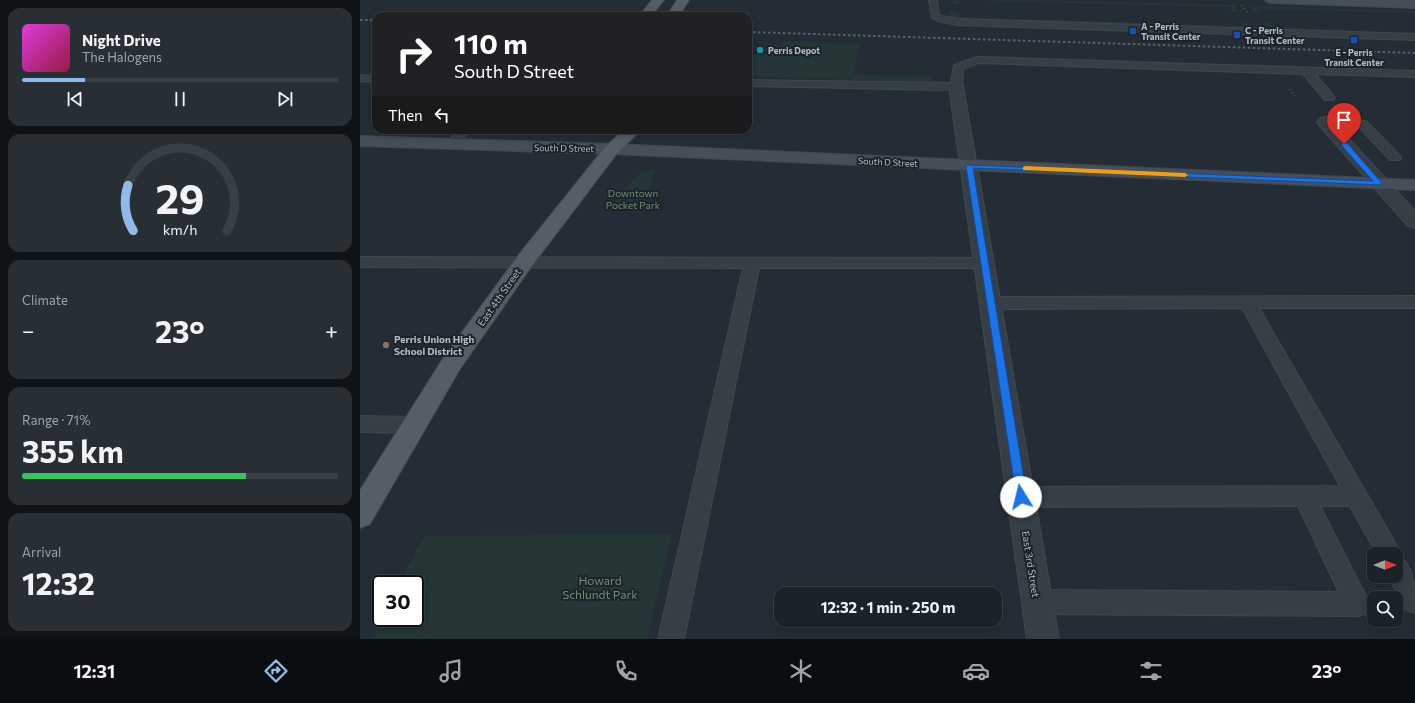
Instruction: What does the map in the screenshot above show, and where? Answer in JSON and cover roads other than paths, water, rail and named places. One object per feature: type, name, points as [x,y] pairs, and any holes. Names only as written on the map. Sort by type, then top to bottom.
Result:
[{"type":"main road","points":[[648,12],[658,0]]},
{"type":"main road","points":[[676,12],[683,0]]},
{"type":"main road","points":[[1271,0],[1415,4]]},
{"type":"main road","points":[[608,134],[612,149]]},
{"type":"main road","name":"East 4th Street","points":[[360,515],[452,363],[524,262],[612,149],[629,134]]},
{"type":"main road","name":"South D Street","points":[[360,141],[612,149],[1415,185]]},
{"type":"street","name":"East 3rd Street","points":[[956,86],[1043,639]]},
{"type":"street","points":[[1325,122],[1415,222]]},
{"type":"lane","points":[[933,0],[934,16],[944,20],[959,22],[1415,37]]},
{"type":"lane","points":[[752,83],[941,87],[956,86],[958,67],[977,60],[1415,74]]},
{"type":"lane","points":[[1306,70],[1329,98]]},
{"type":"lane","points":[[360,78],[372,78]]},
{"type":"lane","points":[[1325,122],[1362,124],[1395,157]]},
{"type":"lane","points":[[450,145],[461,134]]},
{"type":"lane","points":[[360,262],[984,263]]},
{"type":"lane","points":[[671,639],[752,262]]},
{"type":"lane","points":[[1247,302],[1385,547]]},
{"type":"lane","points":[[990,303],[1415,302]]},
{"type":"lane","points":[[360,424],[415,425]]},
{"type":"lane","points":[[1037,602],[1358,604],[1304,496]]},
{"type":"lane","points":[[1021,497],[1356,496]]},
{"type":"lane","points":[[1403,580],[1415,601]]},
{"type":"railway","points":[[360,20],[372,20]]},
{"type":"railway","points":[[752,32],[1415,53]]},
{"type":"place","name":"A - Perris Transit Center","points":[[1133,31]]},
{"type":"place","name":"C - Perris Transit Center","points":[[1237,35]]},
{"type":"place","name":"E - Perris Transit Center","points":[[1354,40]]},
{"type":"place","name":"Perris Depot","points":[[760,50]]},
{"type":"place","name":"Perris Union High School District","points":[[386,345]]},
{"type":"park label","name":"Downtown Pocket Park","points":[[633,198]]},
{"type":"park label","name":"Howard Schlundt Park","points":[[600,587]]}]
